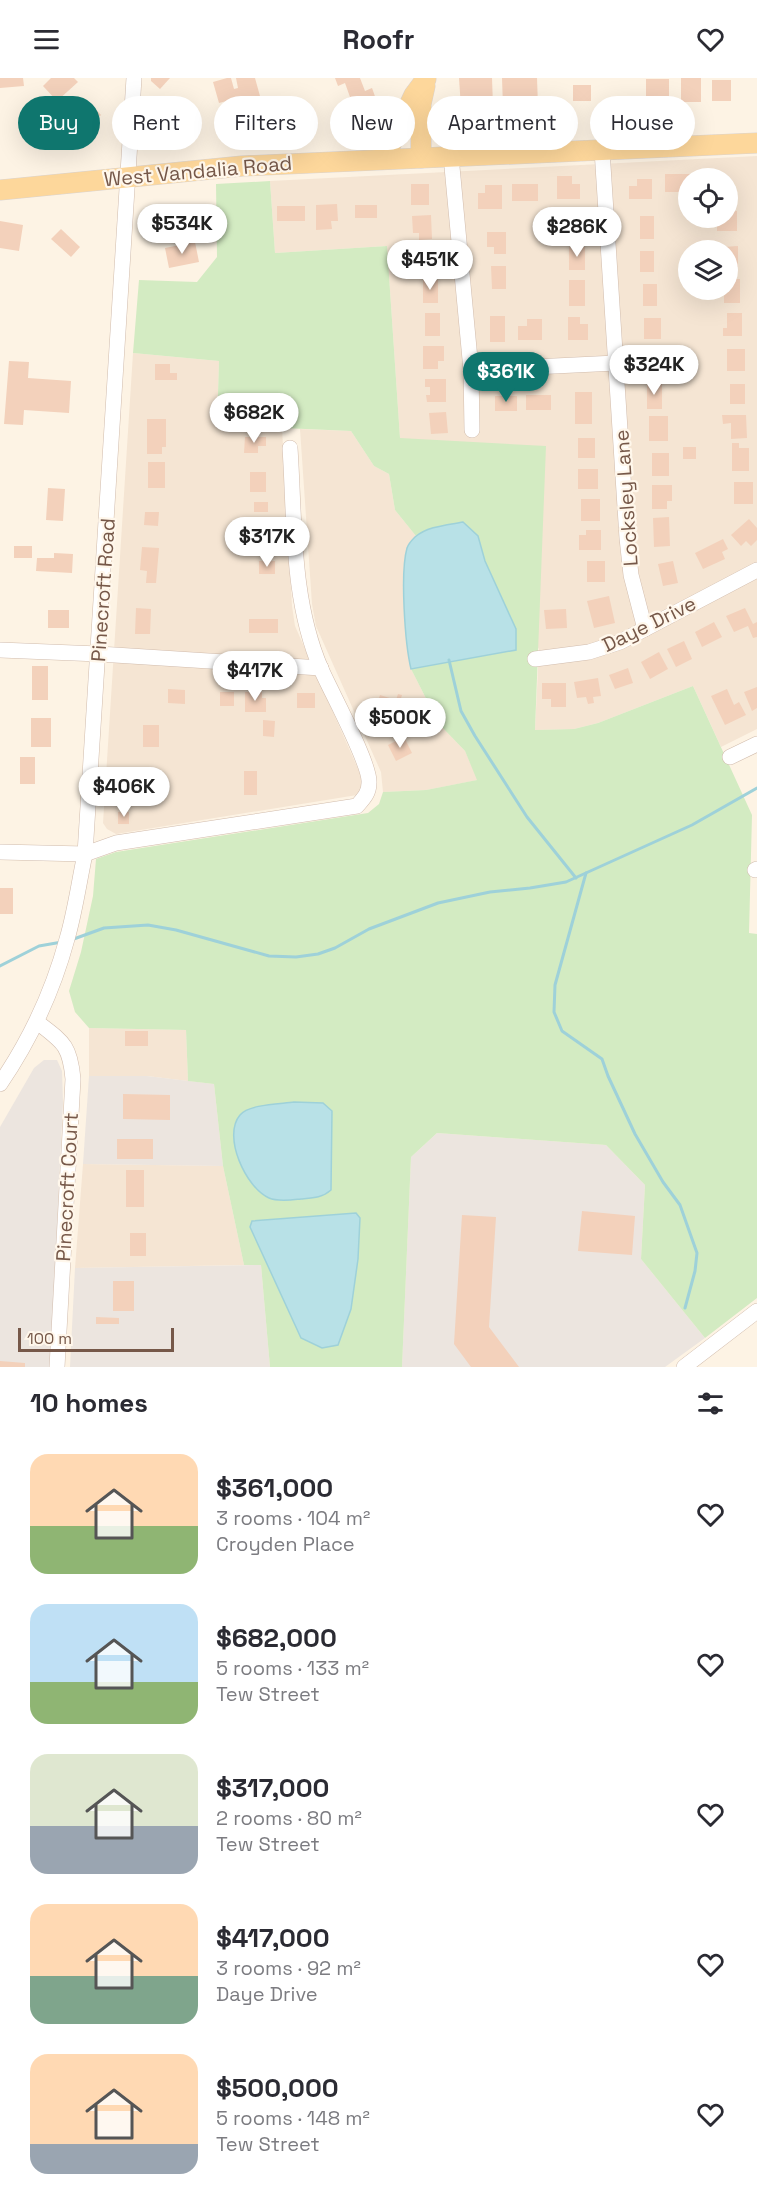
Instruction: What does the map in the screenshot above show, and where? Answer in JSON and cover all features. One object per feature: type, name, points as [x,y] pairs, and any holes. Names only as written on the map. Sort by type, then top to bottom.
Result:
[{"type":"main road","points":[[421,158],[421,104],[426,79]]},
{"type":"main road","points":[[384,159],[414,95],[426,79]]},
{"type":"main road","name":"West Vandalia Road","points":[[695,145],[757,142]]},
{"type":"main road","name":"West Vandalia Road","points":[[0,190],[243,166],[602,150]]},
{"type":"street","name":"Pinecroft Road","points":[[0,1084],[48,999],[68,938],[85,854],[134,78]]},
{"type":"street","name":"Locksley Lane","points":[[602,150],[627,537],[632,575],[645,629]]},
{"type":"street","points":[[452,156],[471,369],[472,429]]},
{"type":"street","points":[[471,369],[616,363]]},
{"type":"street","points":[[0,852],[85,854],[116,843],[357,806],[368,794],[370,780],[367,771],[321,668],[301,608],[296,565],[290,448]]},
{"type":"street","name":"Daye Drive","points":[[535,659],[589,652],[620,642],[757,570]]},
{"type":"street","points":[[0,651],[99,654],[321,668]]},
{"type":"street","points":[[729,757],[757,744]]},
{"type":"street","name":"Pinecroft Court","points":[[37,1022],[62,1041],[71,1057],[73,1079],[57,1367]]},
{"type":"street","points":[[684,1367],[757,1311]]},
{"type":"shaded area","points":[[757,156],[757,729],[721,747],[693,686],[598,723],[574,729],[535,730],[539,649],[400,438],[387,246],[275,253],[270,181]]},
{"type":"shaded area","points":[[133,353],[219,361],[217,425],[282,428],[295,626],[362,778],[363,789],[357,795],[116,834],[107,829],[103,823]]},
{"type":"shaded area","points":[[300,429],[351,431],[374,466],[389,474],[395,510],[416,536],[407,547],[411,669],[439,724],[465,751],[478,780],[426,790],[383,792],[381,772],[316,626],[312,604]]},
{"type":"shaded area","points":[[89,1028],[186,1030],[188,1081],[147,1076],[89,1076]]},
{"type":"shaded area","points":[[44,1060],[57,1060],[62,1071],[63,1103],[50,1367],[0,1367],[0,1127],[34,1068]]},
{"type":"shaded area","points":[[89,1076],[147,1076],[214,1084],[223,1166],[83,1164]]},
{"type":"shaded area","points":[[437,1133],[606,1145],[645,1185],[641,1259],[705,1338],[665,1367],[402,1367],[411,1157]]},
{"type":"shaded area","points":[[83,1164],[223,1166],[244,1265],[75,1268]]},
{"type":"shaded area","points":[[261,1265],[270,1367],[70,1367],[75,1268]]},
{"type":"green space","points":[[270,181],[275,253],[387,246],[400,438],[546,446],[535,730],[574,729],[598,723],[693,686],[752,815],[749,933],[757,934],[757,1298],[705,1338],[641,1259],[645,1185],[606,1145],[437,1133],[411,1157],[402,1367],[270,1367],[261,1265],[244,1265],[223,1166],[214,1084],[188,1081],[186,1030],[89,1028],[75,1012],[69,991],[81,952],[93,896],[96,859],[116,852],[368,813],[379,804],[383,792],[426,790],[477,780],[465,751],[439,724],[411,669],[516,650],[516,629],[485,561],[478,536],[435,527],[416,536],[395,510],[389,474],[374,466],[351,431],[217,425],[219,361],[133,353],[139,280],[197,282],[217,257],[216,184]],"holes":[[[356,1213],[301,1338],[250,1227],[252,1221]]]},
{"type":"water","points":[[463,522],[478,536],[485,561],[516,629],[516,650],[411,669],[404,608],[407,548],[415,537],[426,530]]},
{"type":"water","points":[[294,1102],[323,1103],[332,1111],[331,1190],[313,1198],[273,1199],[260,1192],[245,1173],[235,1148],[235,1124],[244,1111],[266,1105]]},
{"type":"water","points":[[356,1213],[360,1218],[358,1259],[351,1309],[338,1345],[322,1348],[301,1338],[250,1227],[252,1221]]},
{"type":"building","points":[[0,78],[23,78],[24,86],[0,88]]},
{"type":"building","points":[[51,78],[74,78],[78,82],[63,96],[52,96],[43,86]]},
{"type":"building","points":[[151,78],[170,78],[160,89],[151,81]]},
{"type":"building","points":[[231,78],[234,89],[238,88],[236,78],[255,78],[260,96],[217,96],[213,82]]},
{"type":"building","points":[[335,78],[360,78],[365,91],[372,88],[375,96],[350,96],[345,83],[338,86]]},
{"type":"building","points":[[459,78],[492,78],[493,96],[460,96]]},
{"type":"building","points":[[502,78],[537,78],[538,96],[503,96]]},
{"type":"building","points":[[681,78],[701,78],[701,102],[695,102],[695,96],[681,96]]},
{"type":"building","points":[[646,79],[669,79],[669,96],[646,96]]},
{"type":"building","points":[[712,80],[731,80],[731,101],[712,101]]},
{"type":"building","points":[[573,85],[591,85],[590,101],[578,101],[578,96],[573,96]]},
{"type":"building","points":[[665,174],[678,174],[678,192],[665,192]]},
{"type":"building","points":[[557,176],[572,176],[572,184],[580,184],[580,199],[557,199]]},
{"type":"building","points":[[637,179],[652,179],[652,199],[629,199],[629,186],[637,186]]},
{"type":"building","points":[[411,184],[429,184],[429,205],[411,205]]},
{"type":"building","points":[[512,184],[538,184],[538,201],[512,201]]},
{"type":"building","points":[[485,185],[502,185],[502,209],[478,209],[478,193],[485,193]]},
{"type":"building","points":[[337,204],[338,221],[331,221],[332,229],[316,230],[316,205]]},
{"type":"building","points":[[355,205],[377,205],[377,218],[355,218]]},
{"type":"building","points":[[277,206],[305,206],[305,221],[277,221]]},
{"type":"building","points":[[579,212],[581,238],[562,239],[560,213]]},
{"type":"building","points":[[431,215],[432,239],[419,240],[419,233],[413,233],[412,216]]},
{"type":"building","points":[[640,216],[654,216],[654,239],[640,239]]},
{"type":"building","points":[[0,221],[23,225],[19,251],[0,248]]},
{"type":"building","points":[[717,228],[737,228],[737,231],[717,231]]},
{"type":"building","points":[[61,229],[80,247],[71,257],[51,239]]},
{"type":"building","points":[[487,232],[506,232],[506,254],[494,254],[494,247],[487,247]]},
{"type":"building","points":[[195,242],[199,262],[169,268],[165,248]]},
{"type":"building","points":[[418,247],[432,247],[433,270],[419,270]]},
{"type":"building","points":[[569,247],[585,247],[585,270],[569,270]]},
{"type":"building","points":[[640,251],[654,251],[654,272],[640,272]]},
{"type":"building","points":[[491,266],[506,266],[506,289],[492,289]]},
{"type":"building","points":[[738,279],[740,279],[740,303],[724,303],[724,300],[738,300]]},
{"type":"building","points":[[423,280],[438,280],[438,303],[423,303]]},
{"type":"building","points":[[569,280],[585,280],[585,306],[569,306]]},
{"type":"building","points":[[643,284],[657,284],[657,306],[643,306]]},
{"type":"building","points":[[425,313],[440,313],[440,336],[425,336]]},
{"type":"building","points":[[727,313],[742,313],[742,336],[723,336],[723,328],[727,328]]},
{"type":"building","points":[[490,316],[505,316],[505,342],[490,342]]},
{"type":"building","points":[[568,317],[580,317],[580,324],[588,324],[588,340],[568,340]]},
{"type":"building","points":[[644,318],[661,318],[661,339],[644,339]]},
{"type":"building","points":[[527,319],[542,319],[542,340],[518,340],[518,326],[527,326]]},
{"type":"building","points":[[423,346],[444,346],[444,361],[438,361],[438,369],[423,369]]},
{"type":"building","points":[[727,349],[745,349],[745,371],[727,371]]},
{"type":"building","points":[[646,351],[665,351],[665,374],[646,374]]},
{"type":"building","points":[[9,361],[29,362],[28,378],[71,381],[69,413],[24,410],[23,425],[4,424]]},
{"type":"building","points":[[155,364],[170,364],[170,373],[177,373],[177,380],[155,380]]},
{"type":"building","points":[[425,379],[446,379],[446,402],[427,402],[426,395],[430,395],[430,387],[425,387]]},
{"type":"building","points":[[647,384],[662,384],[662,409],[647,409]]},
{"type":"building","points":[[730,384],[745,384],[745,404],[730,404]]},
{"type":"building","points":[[575,392],[592,392],[592,424],[575,424]]},
{"type":"building","points":[[526,395],[551,395],[551,410],[526,410]]},
{"type":"building","points":[[495,396],[517,396],[517,411],[495,411]]},
{"type":"building","points":[[446,412],[448,433],[431,434],[429,413]]},
{"type":"building","points":[[722,415],[746,415],[747,438],[731,439],[731,423],[723,424]]},
{"type":"building","points":[[649,416],[668,416],[668,441],[649,441]]},
{"type":"building","points":[[147,419],[166,419],[166,447],[162,447],[162,454],[147,454]]},
{"type":"building","points":[[245,437],[266,437],[266,446],[258,446],[258,453],[244,453]]},
{"type":"building","points":[[578,438],[595,438],[595,458],[578,458]]},
{"type":"building","points":[[732,443],[739,443],[739,448],[749,448],[749,471],[732,471]]},
{"type":"building","points":[[683,447],[696,447],[696,459],[683,459]]},
{"type":"building","points":[[652,453],[669,453],[669,476],[652,476]]},
{"type":"building","points":[[148,462],[165,462],[165,488],[148,488]]},
{"type":"building","points":[[578,469],[598,469],[598,489],[578,489]]},
{"type":"building","points":[[250,472],[266,472],[266,492],[250,492]]},
{"type":"building","points":[[734,482],[753,482],[753,504],[734,504]]},
{"type":"building","points":[[652,485],[672,485],[672,501],[667,501],[667,509],[652,509]]},
{"type":"building","points":[[48,488],[65,489],[63,521],[46,520]]},
{"type":"building","points":[[581,499],[600,499],[600,521],[581,521]]},
{"type":"building","points":[[254,502],[268,502],[268,512],[254,512]]},
{"type":"building","points":[[145,512],[159,512],[158,526],[144,525]]},
{"type":"building","points":[[669,517],[670,546],[654,547],[653,518]]},
{"type":"building","points":[[749,519],[757,528],[757,540],[751,546],[746,541],[741,546],[731,535]]},
{"type":"building","points":[[256,529],[272,529],[272,541],[256,541]]},
{"type":"building","points":[[586,530],[601,530],[601,550],[579,550],[579,535],[586,535]]},
{"type":"building","points":[[723,539],[728,549],[722,552],[725,559],[703,569],[695,553]]},
{"type":"building","points":[[14,546],[32,546],[32,558],[14,558]]},
{"type":"building","points":[[142,547],[159,548],[156,583],[146,583],[147,571],[140,570]]},
{"type":"building","points":[[54,553],[73,554],[72,573],[36,571],[37,558],[54,558]]},
{"type":"building","points":[[259,561],[275,561],[275,574],[259,574]]},
{"type":"building","points":[[587,561],[605,561],[605,582],[587,582]]},
{"type":"building","points":[[673,561],[678,583],[663,586],[658,564]]},
{"type":"building","points":[[609,596],[615,623],[594,628],[587,601]]},
{"type":"building","points":[[136,608],[151,609],[150,634],[135,634]]},
{"type":"building","points":[[745,608],[753,624],[757,622],[757,637],[753,638],[748,626],[734,632],[726,616]]},
{"type":"building","points":[[566,609],[567,628],[546,629],[544,610]]},
{"type":"building","points":[[48,610],[69,610],[69,628],[48,628]]},
{"type":"building","points":[[249,619],[278,619],[278,633],[249,633]]},
{"type":"building","points":[[714,622],[722,637],[702,647],[695,632]]},
{"type":"building","points":[[684,641],[692,659],[676,667],[667,649]]},
{"type":"building","points":[[659,652],[668,669],[650,679],[641,662]]},
{"type":"building","points":[[32,666],[48,666],[48,700],[32,700]]},
{"type":"building","points":[[628,668],[633,683],[615,689],[609,675]]},
{"type":"building","points":[[598,678],[601,696],[593,697],[594,703],[588,704],[586,697],[577,698],[574,682]]},
{"type":"building","points":[[542,683],[566,683],[566,707],[551,707],[551,699],[542,699]]},
{"type":"building","points":[[757,687],[757,708],[752,711],[744,692]]},
{"type":"building","points":[[168,689],[185,690],[185,704],[168,703]]},
{"type":"building","points":[[727,689],[734,705],[739,702],[746,715],[725,725],[711,696]]},
{"type":"building","points":[[220,692],[234,692],[234,706],[220,706]]},
{"type":"building","points":[[245,692],[262,692],[262,698],[266,698],[266,712],[245,712]]},
{"type":"building","points":[[297,693],[315,693],[315,708],[297,708]]},
{"type":"building","points":[[398,694],[402,695],[394,720],[374,714],[380,695],[396,700]]},
{"type":"building","points":[[31,718],[51,718],[51,747],[31,747]]},
{"type":"building","points":[[263,720],[275,721],[274,737],[263,736]]},
{"type":"building","points":[[143,725],[159,725],[159,747],[143,747]]},
{"type":"building","points":[[404,737],[412,753],[396,761],[388,745]]},
{"type":"building","points":[[20,757],[35,757],[35,784],[20,784]]},
{"type":"building","points":[[244,771],[257,771],[257,795],[244,795]]},
{"type":"building","points":[[125,776],[140,776],[140,797],[125,797]]},
{"type":"building","points":[[118,812],[129,812],[129,824],[118,824]]},
{"type":"building","points":[[0,888],[13,888],[13,914],[0,914]]},
{"type":"building","points":[[125,1031],[148,1031],[148,1046],[125,1046]]},
{"type":"building","points":[[123,1094],[170,1095],[170,1120],[123,1119]]},
{"type":"building","points":[[117,1139],[153,1139],[153,1159],[117,1159]]},
{"type":"building","points":[[126,1170],[144,1170],[144,1207],[126,1207]]},
{"type":"building","points":[[582,1211],[635,1216],[632,1255],[578,1251]]},
{"type":"building","points":[[462,1215],[496,1217],[489,1327],[519,1367],[471,1367],[454,1344]]},
{"type":"building","points":[[130,1233],[146,1233],[146,1256],[130,1256]]},
{"type":"building","points":[[113,1281],[134,1281],[134,1311],[113,1311]]},
{"type":"building","points":[[96,1317],[119,1318],[119,1324],[96,1324]]},
{"type":"building","points":[[0,1361],[25,1363],[25,1367],[0,1367]]},
{"type":"waterway","points":[[449,660],[461,711],[475,736],[527,817],[576,878]]},
{"type":"waterway","points":[[71,940],[104,928],[148,925],[176,930],[269,956],[296,957],[318,954],[335,948],[369,929],[438,903],[490,892],[566,882],[692,825],[757,788]]},
{"type":"waterway","points":[[586,873],[555,985],[554,1012],[562,1031],[602,1059],[635,1134],[663,1182],[680,1205],[697,1253],[695,1271],[685,1308]]},
{"type":"waterway","points":[[0,966],[39,946],[62,942]]}]
